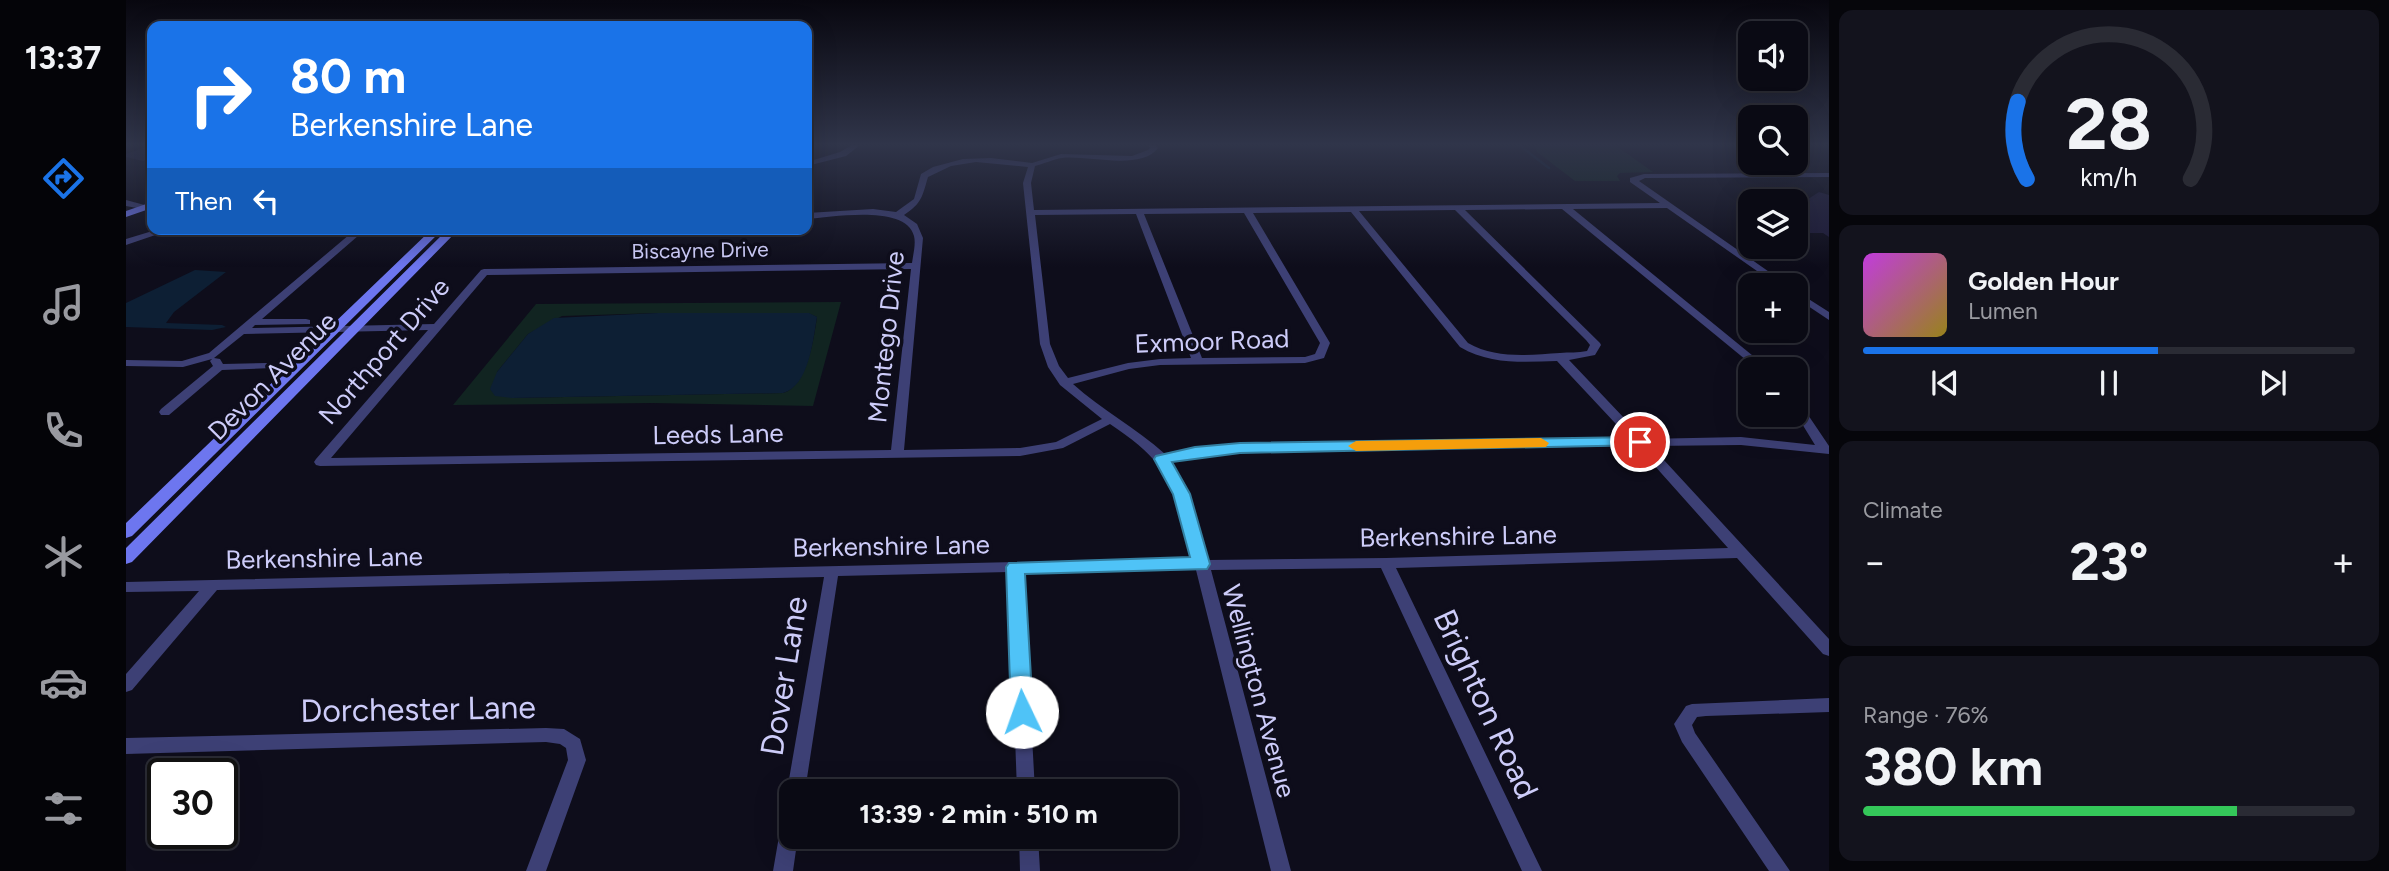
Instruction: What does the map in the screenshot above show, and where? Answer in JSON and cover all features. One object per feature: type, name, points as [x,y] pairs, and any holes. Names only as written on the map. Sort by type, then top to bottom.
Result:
[{"type":"main road","points":[[126,214],[147,207]]},
{"type":"main road","name":"Devon Avenue","points":[[126,532],[432,235]]},
{"type":"main road","name":"Devon Avenue","points":[[126,558],[448,235]]},
{"type":"street","points":[[812,216],[873,212],[898,215],[917,202],[923,186]]},
{"type":"street","name":"Wellington Avenue","points":[[1028,186],[1045,344],[1050,361],[1063,383],[1162,459],[1182,494],[1281,871]]},
{"type":"street","points":[[1639,186],[1766,273]]},
{"type":"street","points":[[126,203],[147,206]]},
{"type":"street","points":[[1030,213],[1668,205]]},
{"type":"street","points":[[1564,206],[1749,357]]},
{"type":"street","points":[[1353,209],[1464,345],[1491,356],[1591,353],[1596,345],[1458,208]]},
{"type":"street","name":"Exmoor Road","points":[[1063,383],[1144,364],[1305,360],[1320,356],[1326,347],[1247,210]]},
{"type":"street","points":[[1139,212],[1198,362]]},
{"type":"street","name":"Montego Drive","points":[[897,454],[919,238],[914,226],[898,215]]},
{"type":"street","points":[[126,242],[149,235]]},
{"type":"street","points":[[126,363],[183,364],[213,355],[355,235]]},
{"type":"street","name":"Biscayne Drive","points":[[484,272],[917,266]]},
{"type":"street","name":"Northport Drive","points":[[320,461],[484,272]]},
{"type":"street","points":[[1808,302],[1829,317]]},
{"type":"street","points":[[252,322],[328,323],[337,327]]},
{"type":"street","points":[[241,331],[436,327]]},
{"type":"street","points":[[213,355],[219,367]]},
{"type":"street","points":[[1559,356],[1829,650]]},
{"type":"street","points":[[165,412],[219,367],[268,366]]},
{"type":"street","name":"Leeds Lane","points":[[320,461],[1040,450],[1074,439],[1111,419]]},
{"type":"street","points":[[1808,423],[1827,452]]},
{"type":"street","points":[[1162,459],[1195,452],[1240,448],[1640,442],[1741,441],[1827,452]]},
{"type":"street","name":"Berkenshire Lane","points":[[126,587],[1016,567],[1386,563],[1741,553]]},
{"type":"street","name":"Brighton Road","points":[[1386,563],[1532,871]]},
{"type":"street","points":[[1016,567],[1025,779]]},
{"type":"street","name":"Dover Lane","points":[[798,779],[832,571]]},
{"type":"street","points":[[126,685],[213,585]]},
{"type":"street","points":[[1780,871],[1688,737],[1683,724],[1692,711],[1706,709],[1829,705]]},
{"type":"street","name":"Dorchester Lane","points":[[126,746],[546,735],[564,737],[574,744],[577,760],[536,871]]},
{"type":"street","points":[[783,871],[786,849]]},
{"type":"street","points":[[1029,849],[1030,871]]},
{"type":"green space","points":[[841,302],[813,406],[652,403],[453,405],[536,304]],"holes":[[[808,313],[817,317],[808,361],[798,382],[783,393],[512,398],[497,372],[528,334],[562,316]]]},
{"type":"water","points":[[479,235],[584,235],[579,237]]},
{"type":"water","points":[[195,270],[226,272],[174,312],[166,323],[226,327],[212,330],[126,327],[126,303]]},
{"type":"water","points":[[658,313],[809,313],[817,317],[804,372],[792,389],[783,393],[512,398],[495,396],[490,389],[497,372],[528,334],[554,318]]},
{"type":"building","points":[[1819,192],[1829,195],[1829,237],[1823,233],[1808,233],[1808,199]]},
{"type":"slow traffic","points":[[1356,446],[1541,443]]},
{"type":"route","points":[[1022,712],[1016,567],[1201,564],[1182,494],[1162,459],[1195,452],[1240,448],[1640,442]]}]
